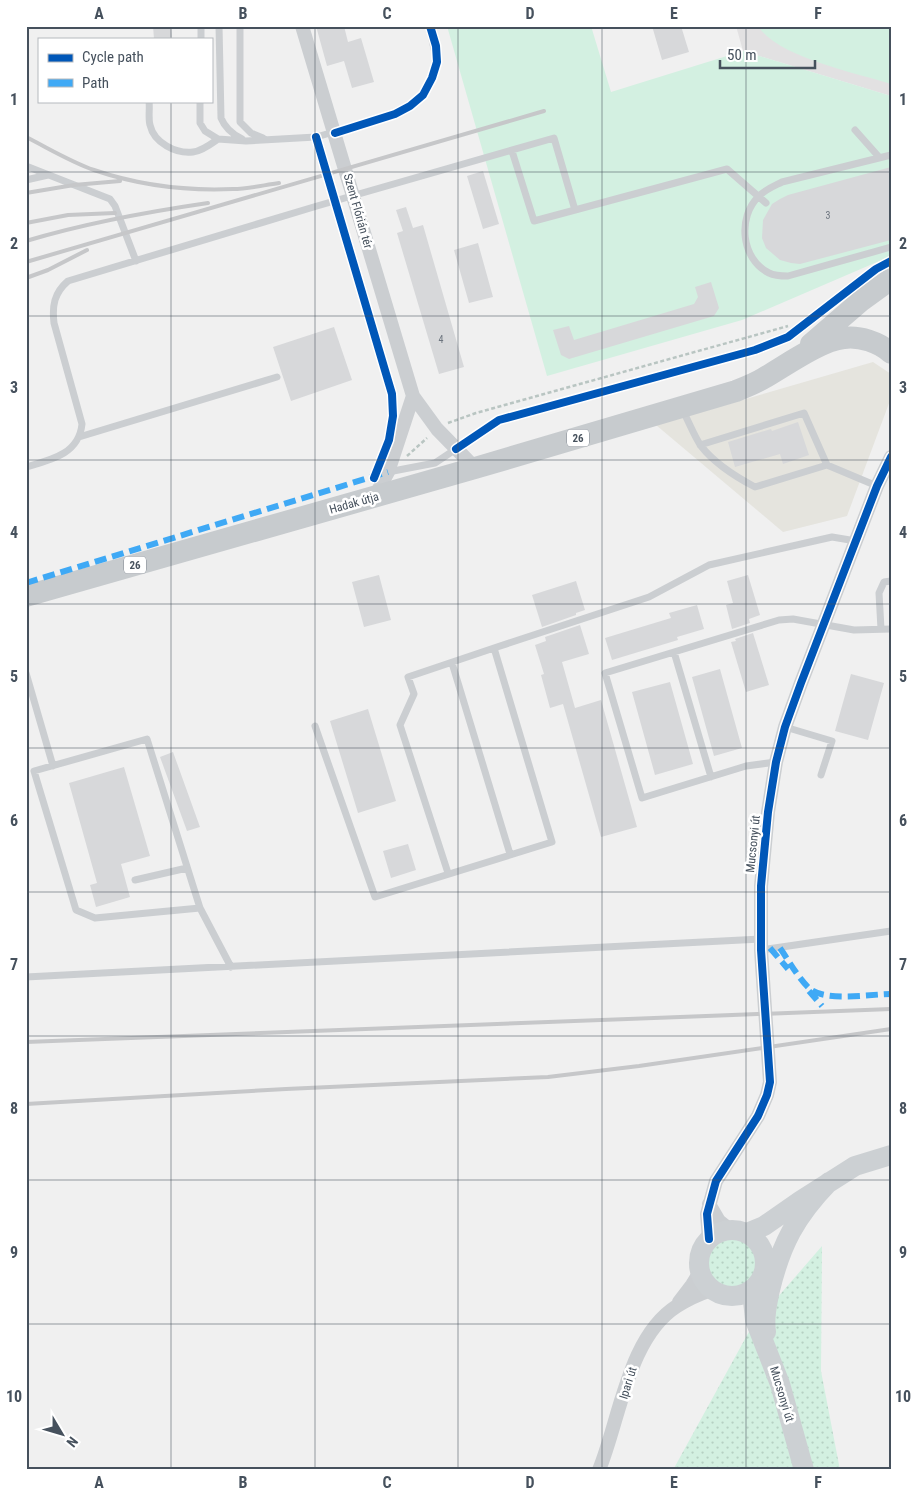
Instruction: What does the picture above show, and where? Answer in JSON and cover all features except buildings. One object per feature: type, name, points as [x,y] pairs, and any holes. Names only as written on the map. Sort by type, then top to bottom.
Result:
[{"type":"main road","name":"26","points":[[681,408],[736,392],[793,360],[862,300],[891,279]]},
{"type":"main road","points":[[793,360],[827,343],[844,338],[864,339],[878,343],[891,353]]},
{"type":"main road","name":"Hadak útja","points":[[26,596],[681,408]]},
{"type":"main road","points":[[777,1218],[767,1233],[763,1251],[765,1268],[758,1284],[744,1293],[726,1296],[711,1290],[704,1282],[698,1262],[700,1252],[709,1239],[717,1232],[756,1231],[855,1166],[891,1155]]},
{"type":"main road","points":[[768,1352],[766,1318],[772,1280],[779,1257],[785,1241],[801,1215],[829,1182]]},
{"type":"main road","points":[[738,1231],[757,1240],[763,1251]]},
{"type":"main road","name":"Mucsonyi út","points":[[744,1293],[780,1384],[804,1470]]},
{"type":"street","name":"Szent Flórián tér","points":[[302,26],[413,396],[437,429],[475,468]]},
{"type":"street","points":[[375,496],[388,472],[413,396]]},
{"type":"street","name":"Mucsonyi út","points":[[709,1239],[709,1203],[716,1181],[758,1116],[770,1082],[761,944],[760,886],[776,762],[785,727],[877,486],[891,457]]},
{"type":"street","points":[[709,1203],[719,1221],[738,1231]]},
{"type":"street","name":"Ipari út","points":[[599,1470],[607,1452],[635,1358],[654,1327],[675,1306],[700,1272]]},
{"type":"street","name":"Ipari út","points":[[675,1306],[711,1290]]},
{"type":"lane","points":[[219,26],[221,118],[224,126],[246,141]]},
{"type":"lane","points":[[240,26],[240,122],[251,133],[266,140]]},
{"type":"lane","points":[[200,102],[200,123],[205,131],[218,139],[246,141],[316,137],[394,113],[408,106],[422,94],[432,75],[436,58],[429,26]]},
{"type":"lane","points":[[149,102],[150,126],[156,136],[167,147],[180,151],[195,152],[207,147],[218,139]]},
{"type":"lane","points":[[855,130],[879,157]]},
{"type":"lane","points":[[26,467],[53,459],[66,452],[76,444],[82,424],[54,323],[52,308],[60,287],[68,281],[554,138],[575,210]]},
{"type":"lane","points":[[512,151],[534,221],[727,169],[766,204]]},
{"type":"lane","points":[[891,155],[782,182],[770,187],[758,197],[748,213],[745,225],[748,250],[753,260],[761,268],[776,276],[788,276],[891,247]]},
{"type":"lane","points":[[26,166],[110,199],[115,206],[136,261]]},
{"type":"lane","points":[[26,180],[48,175]]},
{"type":"lane","points":[[79,437],[277,377]]},
{"type":"lane","points":[[681,408],[700,445],[726,469],[755,487],[827,465],[877,486]]},
{"type":"lane","points":[[700,445],[804,413],[827,465]]},
{"type":"lane","points":[[388,472],[435,463],[456,449]]},
{"type":"lane","points":[[448,873],[400,725],[414,694],[408,677],[649,596],[709,565],[832,537],[856,541]]},
{"type":"lane","points":[[881,629],[879,593],[884,582],[891,581]]},
{"type":"lane","points":[[776,762],[746,766],[642,798],[604,673],[779,620],[793,619],[854,630],[891,629]]},
{"type":"lane","points":[[315,726],[375,897],[552,842],[494,648]]},
{"type":"lane","points":[[674,652],[711,777]]},
{"type":"lane","points":[[452,663],[510,854]]},
{"type":"lane","points":[[26,673],[53,766]]},
{"type":"lane","points":[[785,727],[832,741],[821,775]]},
{"type":"lane","points":[[200,908],[95,918],[76,910],[34,772],[147,739],[200,908],[231,967]]},
{"type":"lane","points":[[135,880],[188,868]]},
{"type":"lane","points":[[26,977],[761,944],[891,931]]},
{"type":"path","points":[[388,472],[437,429],[453,421],[788,326]]},
{"type":"shaded area","points":[[736,26],[891,26],[891,96],[743,51]]},
{"type":"shaded area","points":[[873,362],[891,374],[891,398],[847,516],[783,532],[656,425]]},
{"type":"green space","points":[[447,26],[591,26],[611,92],[743,51],[891,96],[891,256],[742,320],[547,376]]},
{"type":"green space","points":[[758,26],[891,26],[891,84],[799,55],[782,47],[768,37]]},
{"type":"green space","points":[[726,1232],[738,1232],[754,1241],[761,1251],[763,1263],[761,1275],[754,1285],[738,1294],[726,1294],[715,1289],[706,1280],[701,1269],[701,1257],[706,1246],[715,1237]]},
{"type":"green space","points":[[822,1246],[821,1371],[840,1470],[673,1470],[751,1328]]},
{"type":"railway","points":[[26,262],[544,111]]},
{"type":"railway","points":[[26,137],[85,167],[128,180],[198,189],[244,188],[279,183]]},
{"type":"railway","points":[[26,193],[74,185],[120,181]]},
{"type":"railway","points":[[26,241],[116,219],[208,203]]},
{"type":"railway","points":[[26,223],[68,215],[115,213]]},
{"type":"railway","points":[[26,278],[48,270],[87,250]]},
{"type":"railway","points":[[26,1042],[891,1009]]},
{"type":"railway","points":[[26,1104],[286,1089],[548,1077],[639,1066],[891,1029]]},
{"type":"marked path","points":[[26,583],[388,472]]},
{"type":"marked path","points":[[770,948],[788,969]]},
{"type":"marked path","points":[[780,948],[802,980],[810,989],[817,993],[837,996],[891,994]]},
{"type":"marked path","points":[[809,991],[822,1006]]},
{"type":"cycle path","points":[[335,133],[395,114],[410,106],[423,95],[432,78],[437,62],[436,46],[430,26]]},
{"type":"cycle path","points":[[316,137],[392,394],[393,416],[389,440],[374,478]]},
{"type":"cycle path","points":[[456,449],[499,420],[755,350],[788,337],[876,269],[891,261]]},
{"type":"cycle path","points":[[709,1239],[707,1214],[716,1181],[758,1116],[770,1082],[761,950],[761,886],[768,812],[776,762],[785,727],[801,683],[877,486],[891,457]]}]
